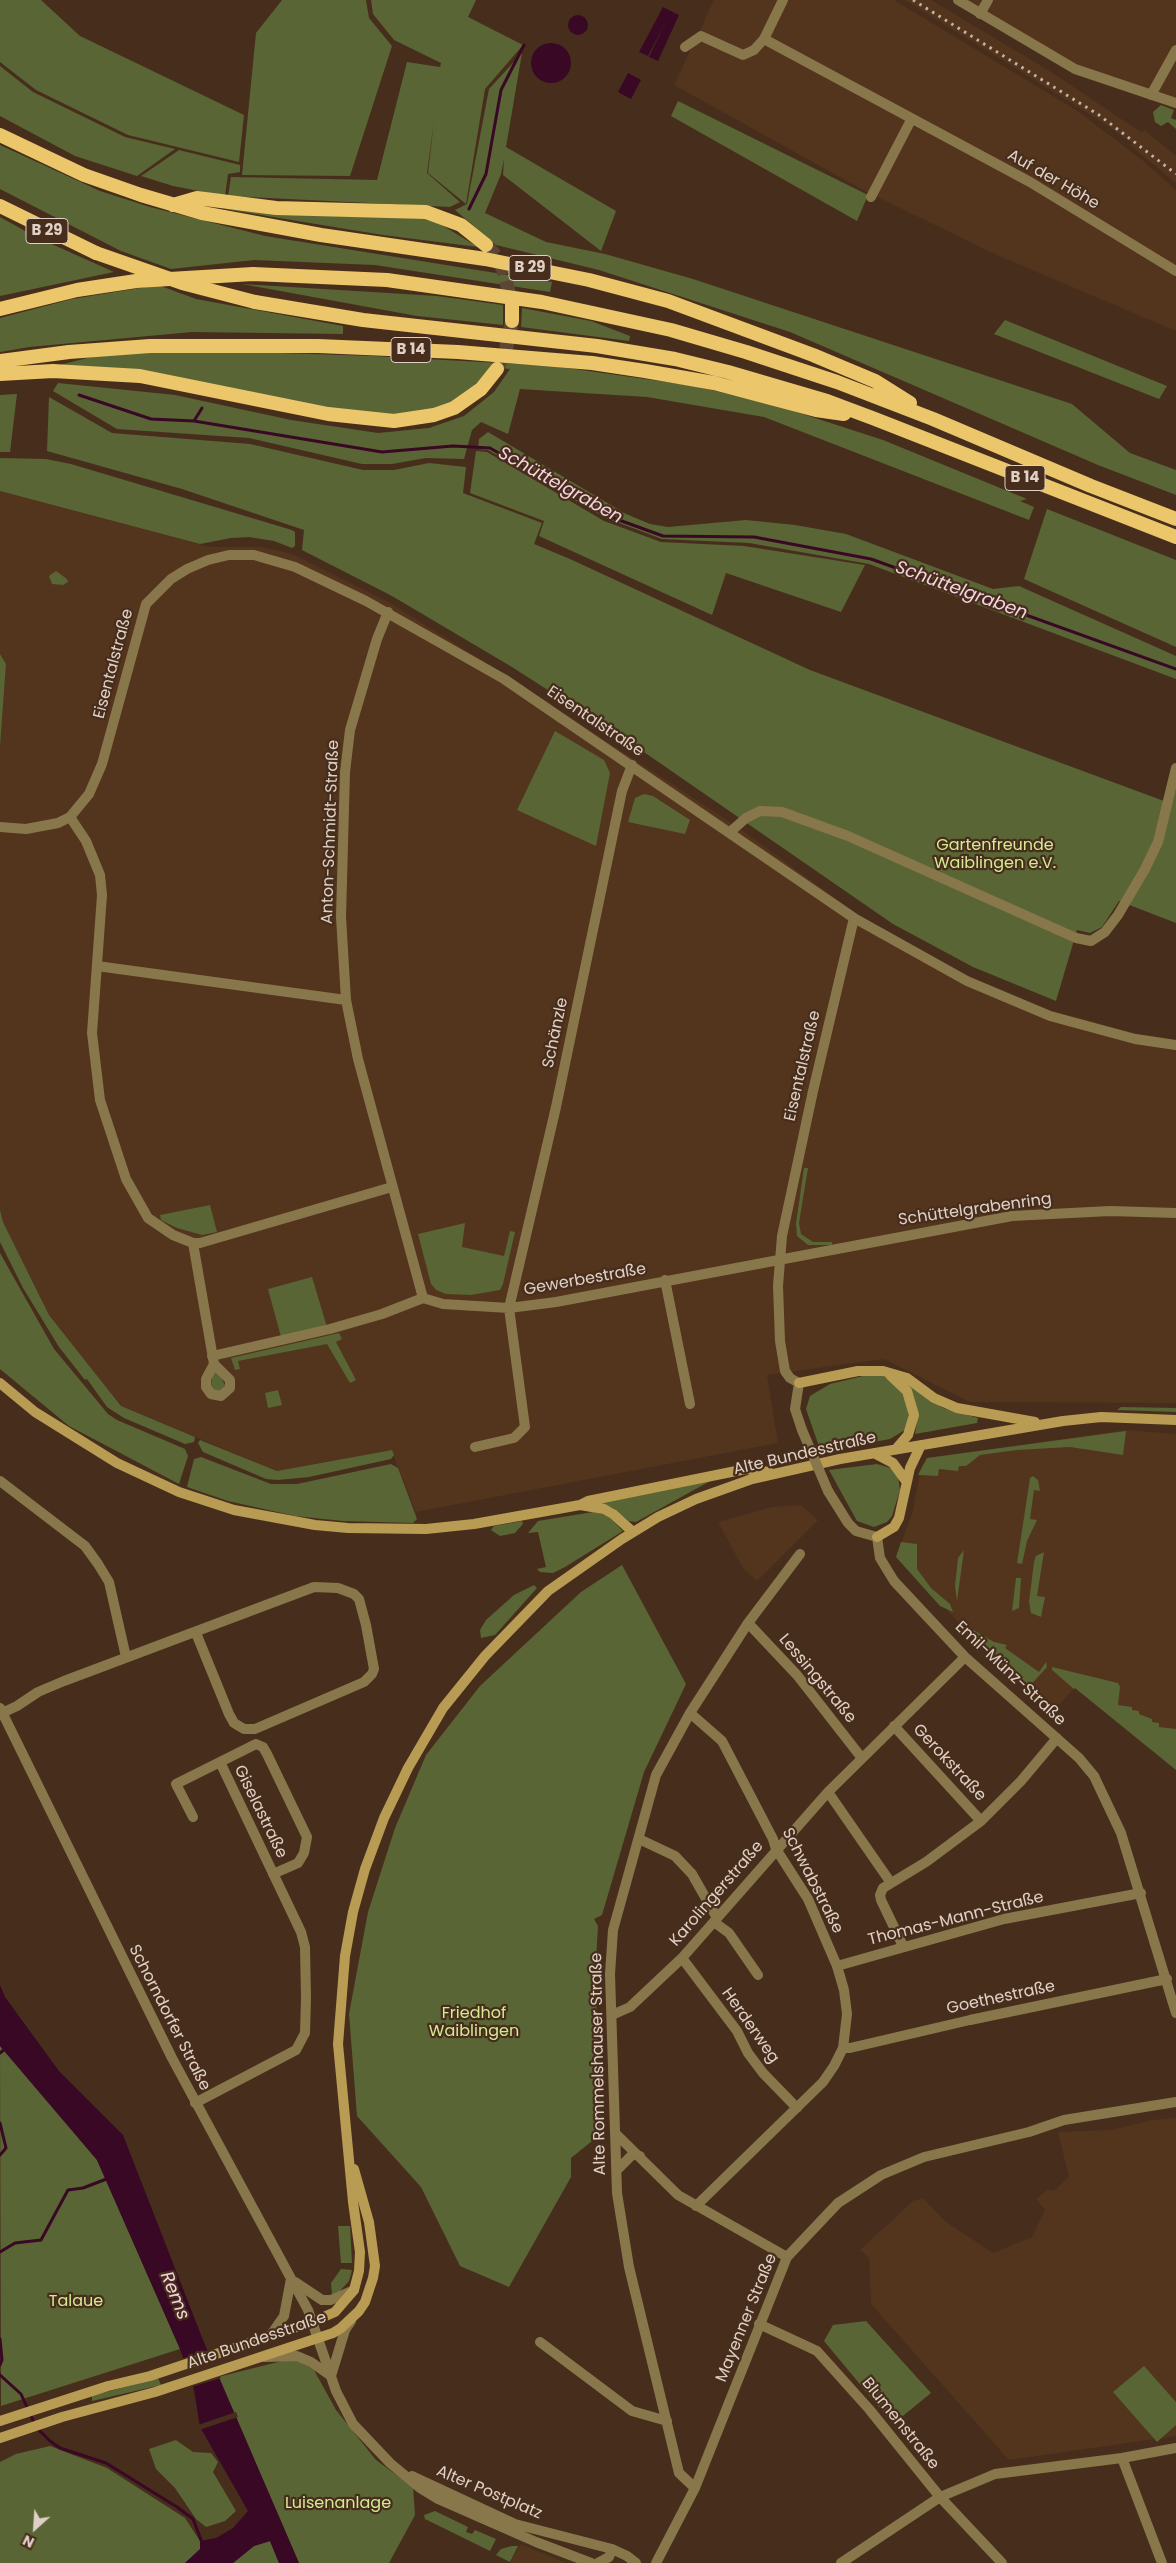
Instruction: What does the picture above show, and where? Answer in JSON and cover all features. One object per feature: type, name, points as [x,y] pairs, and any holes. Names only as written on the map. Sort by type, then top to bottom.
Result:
[{"type":"highway","name":"B 29","points":[[0,136],[84,175],[172,205],[284,229],[485,259],[565,274],[642,294],[755,332],[866,377],[933,419]]},
{"type":"highway","points":[[172,205],[197,198],[276,208],[426,212],[461,225],[486,245]]},
{"type":"highway","name":"B 29","points":[[0,206],[96,253],[182,283],[255,302],[363,320],[545,339],[649,354],[701,365],[774,385],[875,418]]},
{"type":"highway","name":"B 14","points":[[0,310],[77,290],[188,276],[298,274],[437,286],[542,302],[671,330],[828,379],[933,419],[1074,479],[1176,519]]},
{"type":"highway","points":[[512,305],[512,321]]},
{"type":"highway","name":"B 14","points":[[0,361],[69,352],[159,346],[318,346],[458,352],[592,363],[714,383],[816,410],[875,418],[1176,537]]},
{"type":"highway","points":[[0,374],[53,371],[140,376],[328,414],[394,420],[434,415],[454,408],[481,389],[497,369]]},
{"type":"main road","points":[[799,1383],[858,1370],[883,1370],[907,1378],[934,1398],[957,1408],[1045,1423]]},
{"type":"main road","points":[[883,1370],[899,1381],[907,1391],[914,1415],[908,1435],[896,1449]]},
{"type":"main road","points":[[0,1383],[35,1412],[117,1463],[179,1492],[234,1510],[274,1519],[348,1528],[426,1529],[474,1524],[580,1505],[588,1501],[746,1470],[777,1473]]},
{"type":"main road","name":"Alte Bundesstraße","points":[[0,2421],[55,2402],[150,2376],[312,2322],[335,2312],[354,2290],[359,2271],[360,2252],[353,2202],[350,2151],[340,2083],[338,2044],[340,2003],[353,1912],[365,1869],[384,1818],[417,1751],[443,1708],[485,1656],[548,1591],[633,1532],[696,1499],[726,1487],[777,1473],[874,1453],[1045,1423],[1101,1417],[1176,1420]]},
{"type":"main road","points":[[876,1537],[894,1527],[899,1518],[906,1494],[906,1481],[921,1445]]},
{"type":"main road","points":[[874,1453],[893,1463],[906,1481]]},
{"type":"main road","points":[[580,1505],[604,1509],[613,1514],[633,1532]]},
{"type":"main road","name":"Alte Bundesstraße","points":[[0,2438],[62,2417],[155,2392],[333,2333],[353,2317],[368,2296],[374,2266],[369,2222],[350,2151]]},
{"type":"street","points":[[685,47],[701,36],[743,54],[754,50],[764,39],[783,0]]},
{"type":"street","points":[[958,0],[1075,69],[1176,103]]},
{"type":"street","points":[[980,14],[988,0]]},
{"type":"street","name":"Auf der Höhe","points":[[764,39],[911,120],[1030,182],[1176,271]]},
{"type":"street","points":[[1151,95],[1176,50]]},
{"type":"street","points":[[872,198],[911,120]]},
{"type":"street","name":"Eisentalstraße","points":[[0,827],[26,829],[48,826],[70,817],[83,803],[99,776],[146,604],[171,579],[187,568],[222,556],[254,555],[295,567],[388,612],[504,680],[632,765],[854,918],[792,1184],[780,1259],[778,1295],[783,1364],[790,1378],[799,1383]]},
{"type":"street","name":"Anton-Schmidt-Straße","points":[[388,612],[377,639],[350,730],[345,772],[340,917],[346,1000],[358,1059],[423,1298]]},
{"type":"street","name":"Schänzle","points":[[509,1308],[556,1107],[622,791],[632,765]]},
{"type":"street","points":[[730,832],[746,818],[760,811],[782,812],[848,836],[1076,938],[1091,941],[1099,938],[1118,914],[1145,869],[1158,842],[1176,768]]},
{"type":"street","points":[[70,817],[86,841],[100,875],[102,895],[93,1049],[100,1100],[120,1162],[133,1194],[148,1218],[166,1231],[193,1243],[207,1242],[302,1212],[392,1187]]},
{"type":"street","points":[[854,918],[967,981],[1050,1016],[1135,1039],[1176,1045]]},
{"type":"street","points":[[97,966],[346,1000]]},
{"type":"street","name":"Schüttelgrabenring","points":[[780,1259],[1012,1216],[1110,1211],[1176,1213]]},
{"type":"street","points":[[193,1243],[213,1360],[382,1314],[423,1298],[444,1304],[509,1308]]},
{"type":"street","name":"Gewerbestraße","points":[[475,1447],[514,1438],[525,1427],[509,1308],[780,1259]]},
{"type":"street","points":[[665,1280],[690,1404]]},
{"type":"street","points":[[799,1383],[795,1409],[828,1491],[856,1531],[876,1537]]},
{"type":"street","points":[[0,1481],[85,1546],[98,1564],[109,1582],[126,1657]]},
{"type":"street","name":"Emil-Münz-Straße","points":[[876,1537],[880,1558],[894,1581],[965,1657],[1079,1758],[1094,1776],[1121,1833],[1141,1893],[1176,2013]]},
{"type":"street","name":"Alte Rommelshauser Straße","points":[[695,2488],[679,2473],[629,2267],[618,2194],[610,1974],[613,1930],[656,1776],[690,1713],[748,1623],[800,1554]]},
{"type":"street","points":[[1,1710],[17,1706],[38,1692],[126,1657],[196,1633],[302,1590],[314,1587],[338,1588],[354,1594],[362,1605],[374,1669],[364,1682],[255,1729],[244,1729],[234,1723],[229,1714],[196,1633]]},
{"type":"street","name":"Lessingstraße","points":[[748,1623],[797,1675],[861,1757]]},
{"type":"street","name":"Karolingerstraße","points":[[612,2015],[630,2007],[682,1958],[828,1792],[861,1757],[965,1657]]},
{"type":"street","name":"Schorndorfer Straße","points":[[1,1710],[195,2102],[291,2279],[312,2322],[317,2338]]},
{"type":"street","name":"Schwabstraße","points":[[690,1713],[722,1741],[773,1838],[776,1849],[808,1899],[838,1966],[847,2014],[843,2048],[823,2082],[696,2206]]},
{"type":"street","name":"Gerokstraße","points":[[894,1726],[982,1821]]},
{"type":"street","points":[[903,1946],[880,1895],[883,1888],[926,1862],[982,1821],[1021,1782],[1057,1738]]},
{"type":"street","name":"Giselastraße","points":[[193,1818],[176,1784],[256,1744],[263,1747],[307,1837],[304,1853],[298,1863],[273,1874]]},
{"type":"street","name":"Giselastraße","points":[[195,2102],[296,2050],[302,2041],[306,2024],[305,1947],[301,1932],[220,1762]]},
{"type":"street","points":[[828,1792],[891,1883]]},
{"type":"street","points":[[639,1839],[674,1856],[692,1874],[716,1920],[729,1934],[758,1975]]},
{"type":"street","name":"Thomas-Mann-Straße","points":[[838,1966],[903,1946],[1004,1919],[1141,1893]]},
{"type":"street","name":"Herderweg","points":[[682,1958],[737,2031],[748,2052],[763,2073],[797,2108]]},
{"type":"street","name":"Goethestraße","points":[[843,2048],[1167,1979]]},
{"type":"street","name":"Mayenner Straße","points":[[656,2563],[695,2488],[787,2256],[838,2204],[866,2183],[924,2157],[1029,2132],[1064,2120],[1176,2102]]},
{"type":"street","points":[[616,2134],[640,2156],[668,2188],[696,2206],[787,2256]]},
{"type":"street","points":[[618,2169],[634,2154],[640,2156]]},
{"type":"street","points":[[270,2336],[284,2316],[291,2279],[322,2300],[331,2300],[354,2290]]},
{"type":"street","points":[[259,2357],[297,2356],[311,2362],[331,2376],[345,2330],[353,2317]]},
{"type":"street","name":"Blumenstraße","points":[[759,2324],[817,2351],[869,2409],[940,2497],[1002,2563]]},
{"type":"street","name":"Alter Postplatz","points":[[317,2338],[345,2411],[353,2424],[390,2463],[420,2488],[443,2501],[536,2542],[591,2563]]},
{"type":"street","points":[[540,2342],[632,2411],[667,2421]]},
{"type":"street","points":[[841,2563],[940,2497],[995,2474],[1122,2458],[1176,2448]]},
{"type":"street","points":[[1122,2458],[1162,2563]]},
{"type":"street","name":"Alter Postplatz","points":[[390,2463],[435,2488],[515,2524],[612,2549],[627,2556],[636,2563]]},
{"type":"street","points":[[598,2563],[609,2557],[612,2549]]},
{"type":"shaded area","points":[[714,0],[894,0],[1076,110],[1141,159],[1176,190],[1176,331],[999,256],[863,190],[674,85]]},
{"type":"shaded area","points":[[905,0],[931,0],[1053,73],[1142,133],[1144,130],[1176,156],[1176,183],[1131,146],[1132,143],[1096,118]]},
{"type":"shaded area","points":[[959,0],[1176,0],[1176,103],[1075,69]]},
{"type":"shaded area","points":[[0,491],[210,547],[261,547],[292,554],[390,603],[507,676],[736,826],[857,914],[968,976],[1053,1011],[1135,1033],[1176,1040],[1176,1403],[970,1402],[884,1359],[767,1375],[778,1443],[416,1512],[391,1450],[277,1471],[121,1406],[49,1315],[3,1222],[0,1210],[0,747],[6,664],[0,654]]},
{"type":"shaded area","points":[[1127,1430],[1176,1434],[1176,1770],[1075,1688],[1052,1712],[975,1639],[896,1557],[913,1511],[921,1467],[927,1458]]},
{"type":"shaded area","points":[[801,1505],[818,1520],[757,1581],[743,1568],[718,1522],[772,1507]]},
{"type":"shaded area","points":[[1176,2118],[1176,2436],[1009,2460],[871,2304],[869,2258],[860,2250],[913,2201],[923,2198],[946,2222],[993,2253],[1032,2237],[1045,2210],[1036,2199],[1048,2189],[1050,2191],[1056,2189],[1069,2177],[1058,2132],[1111,2130],[1152,2120]]},
{"type":"shaded area","points":[[521,2544],[566,2563],[510,2563]]},
{"type":"green space","points":[[0,0],[41,0],[80,36],[244,115],[239,162],[128,135],[36,90],[0,62]]},
{"type":"green space","points":[[282,0],[366,0],[369,18],[392,46],[350,176],[242,175],[256,33]]},
{"type":"green space","points":[[371,0],[476,0],[468,17],[523,45],[485,89],[466,204],[428,173],[434,121],[427,173],[460,202],[450,207],[228,196],[231,177],[377,180],[407,62],[440,67],[441,63],[394,40],[373,14]]},
{"type":"green space","points":[[522,53],[506,147],[616,211],[601,251],[503,175],[504,159],[501,174],[485,213],[546,242],[605,254],[693,279],[1072,404],[1130,453],[1176,470],[1176,495],[1098,465],[790,332],[599,270],[496,245],[455,210],[467,204],[489,89]]},
{"type":"green space","points":[[0,66],[33,92],[125,137],[175,149],[137,176],[75,156],[0,116]]},
{"type":"green space","points":[[678,101],[868,195],[857,221],[671,116]]},
{"type":"green space","points":[[1161,105],[1174,110],[1171,118],[1176,120],[1176,129],[1168,122],[1161,126],[1155,122],[1153,112]]},
{"type":"green space","points":[[0,145],[100,191],[150,207],[265,236],[552,282],[550,292],[375,265],[254,260],[171,269],[121,251],[0,189]]},
{"type":"green space","points":[[179,150],[240,165],[240,172],[228,174],[225,196],[173,186],[141,176]]},
{"type":"green space","points":[[224,209],[432,219],[478,247],[383,235]]},
{"type":"green space","points":[[0,217],[36,237],[114,272],[0,296]]},
{"type":"green space","points":[[242,284],[437,296],[503,305],[503,325],[417,316]]},
{"type":"green space","points":[[158,285],[196,299],[343,326],[343,334],[192,332],[29,347],[0,352],[0,318],[72,299]]},
{"type":"green space","points":[[522,308],[591,321],[630,336],[629,341],[521,327]]},
{"type":"green space","points":[[1005,320],[1167,386],[1159,399],[994,334]]},
{"type":"green space","points":[[250,352],[373,356],[553,366],[695,386],[778,406],[883,440],[1027,499],[1020,501],[1034,507],[1029,520],[764,417],[647,397],[520,389],[508,434],[481,422],[472,430],[464,459],[426,458],[392,464],[362,464],[249,438],[117,429],[53,391],[58,383],[175,395],[291,420],[378,433],[429,428],[464,416],[494,392],[510,369],[492,367],[484,379],[444,407],[410,414],[372,414],[52,367],[95,356],[139,353]]},
{"type":"green space","points":[[17,394],[10,452],[0,452],[0,395]]},
{"type":"green space","name":"Gartenfreunde Waiblingen e.V.","points":[[49,397],[112,433],[250,444],[363,470],[394,470],[429,463],[466,467],[463,493],[542,523],[534,544],[810,670],[1172,804],[1176,789],[1176,923],[1119,901],[1102,927],[1090,933],[1077,930],[1056,1001],[973,967],[893,924],[641,750],[512,667],[392,596],[302,550],[304,530],[182,489],[47,451]]},
{"type":"green space","points":[[488,432],[626,514],[650,524],[668,527],[746,520],[795,525],[846,534],[993,589],[1019,586],[1176,656],[1176,679],[869,564],[749,543],[662,539],[606,518],[488,450],[478,449],[479,439]]},
{"type":"green space","points":[[476,451],[487,452],[604,521],[661,542],[744,546],[865,565],[841,612],[726,573],[712,615],[539,536],[544,521],[470,493]]},
{"type":"green space","points":[[0,458],[46,459],[71,464],[292,530],[295,532],[295,546],[292,548],[274,541],[249,537],[231,538],[200,544],[0,491]]},
{"type":"green space","points":[[1047,509],[1176,560],[1176,647],[1024,579]]},
{"type":"green space","points":[[56,571],[67,579],[68,582],[63,585],[52,584],[49,576]]},
{"type":"green space","points":[[0,654],[6,664],[0,747]]},
{"type":"green space","points":[[555,731],[604,760],[610,773],[596,846],[517,810]]},
{"type":"green space","points":[[644,794],[653,796],[690,820],[685,834],[628,822],[635,798]]},
{"type":"green space","points":[[804,1168],[808,1168],[799,1223],[801,1234],[813,1242],[832,1242],[832,1245],[808,1245],[797,1236],[796,1223]]},
{"type":"green space","points":[[210,1205],[217,1232],[202,1235],[177,1228],[161,1220],[160,1215]]},
{"type":"green space","points":[[0,1210],[3,1222],[49,1315],[121,1406],[195,1437],[194,1442],[185,1444],[124,1418],[107,1407],[87,1379],[85,1380],[59,1347],[23,1288],[0,1242]]},
{"type":"green space","points":[[465,1223],[462,1247],[504,1256],[510,1231],[515,1232],[500,1290],[471,1295],[446,1294],[436,1290],[431,1284],[418,1234]]},
{"type":"green space","points":[[0,1253],[54,1349],[108,1414],[117,1420],[185,1449],[188,1456],[179,1484],[69,1426],[0,1369]]},
{"type":"green space","points":[[312,1277],[327,1327],[281,1337],[268,1289]]},
{"type":"green space","points":[[339,1333],[342,1339],[336,1342],[356,1380],[350,1383],[327,1344],[238,1361],[240,1369],[235,1370],[231,1358]]},
{"type":"green space","points":[[217,1371],[225,1385],[220,1392],[212,1389],[211,1384],[213,1373]]},
{"type":"green space","points":[[867,1375],[882,1375],[901,1390],[906,1401],[909,1416],[905,1430],[890,1439],[821,1452],[806,1409],[810,1396],[830,1384]]},
{"type":"green space","points":[[907,1382],[943,1408],[978,1418],[977,1423],[915,1434],[917,1421],[912,1392]]},
{"type":"green space","points":[[278,1390],[282,1405],[268,1408],[265,1393]]},
{"type":"green space","points":[[1121,1407],[1176,1408],[1176,1412],[1117,1410]]},
{"type":"green space","points":[[1126,1431],[1123,1455],[1070,1447],[1017,1450],[980,1455],[966,1466],[959,1466],[958,1471],[939,1469],[938,1476],[918,1475],[927,1458]]},
{"type":"green space","points":[[200,1440],[277,1471],[392,1450],[394,1455],[391,1459],[309,1477],[278,1480],[266,1479],[203,1452],[198,1443]]},
{"type":"green space","points":[[201,1457],[271,1484],[297,1484],[391,1464],[398,1468],[417,1519],[413,1523],[343,1521],[295,1516],[228,1501],[187,1487],[194,1459]]},
{"type":"green space","points":[[877,1464],[891,1468],[898,1476],[900,1490],[892,1516],[887,1522],[874,1527],[857,1521],[829,1470]]},
{"type":"green space","points":[[1033,1476],[1038,1480],[1040,1491],[1034,1490],[1030,1519],[1037,1520],[1027,1541],[1022,1564],[1017,1563],[1030,1478]]},
{"type":"green space","points":[[712,1480],[636,1522],[629,1521],[613,1508],[599,1503]]},
{"type":"green space","points":[[593,1512],[607,1515],[623,1531],[553,1573],[540,1572],[537,1569],[546,1567],[538,1532],[528,1533],[538,1521]]},
{"type":"green space","points":[[522,1521],[523,1524],[515,1533],[500,1536],[491,1530],[494,1526]]},
{"type":"green space","points":[[901,1542],[917,1544],[917,1569],[931,1588],[950,1604],[953,1612],[940,1606],[896,1557]]},
{"type":"green space","points":[[964,1550],[957,1601],[955,1586],[958,1558]]},
{"type":"green space","points":[[1044,1552],[1037,1596],[1045,1597],[1041,1617],[1031,1613],[1029,1602],[1034,1562],[1036,1556]]},
{"type":"green space","name":"Friedhof Waiblingen","points":[[622,1565],[686,1684],[644,1772],[602,1915],[594,1919],[598,1926],[595,1977],[602,2133],[571,2158],[571,2177],[509,2287],[460,2266],[421,2187],[357,2116],[349,2014],[368,1912],[395,1828],[426,1755],[480,1686],[581,1592]]},
{"type":"green space","points":[[1016,1578],[1021,1578],[1019,1608],[1012,1611]]},
{"type":"green space","points":[[534,1585],[537,1588],[495,1635],[481,1638],[480,1630],[486,1620],[514,1595]]},
{"type":"green space","points":[[958,1625],[968,1627],[994,1642],[1007,1645],[1005,1648],[1039,1672],[1046,1662],[1047,1667],[1027,1689]]},
{"type":"green space","points":[[1052,1667],[1118,1683],[1120,1687],[1118,1705],[1132,1707],[1132,1710],[1139,1711],[1139,1714],[1152,1719],[1152,1722],[1159,1723],[1159,1727],[1176,1729],[1176,1770],[1074,1689],[1052,1670]]},
{"type":"green space","name":"Talaue","points":[[0,2046],[97,2160],[180,2349],[1,2406]]},
{"type":"green space","points":[[338,2226],[350,2226],[352,2263],[341,2263]]},
{"type":"green space","points":[[341,2269],[352,2270],[349,2281],[339,2292],[332,2295],[331,2283]]},
{"type":"green space","points":[[866,2321],[931,2393],[893,2424],[824,2341],[833,2325]]},
{"type":"green space","name":"Luisenanlage","points":[[286,2360],[301,2361],[314,2370],[336,2410],[376,2460],[413,2487],[415,2515],[389,2563],[299,2563],[218,2377]]},
{"type":"green space","points":[[1144,2366],[1176,2402],[1176,2425],[1157,2442],[1113,2392]]},
{"type":"green space","points":[[158,2378],[161,2385],[92,2401],[92,2396]]},
{"type":"green space","points":[[176,2440],[193,2452],[211,2453],[218,2462],[213,2472],[236,2511],[225,2521],[206,2527],[196,2519],[175,2488],[156,2469],[149,2449]]},
{"type":"green space","points":[[50,2446],[107,2468],[185,2518],[200,2541],[201,2549],[185,2563],[0,2563],[0,2462],[16,2454]]},
{"type":"green space","points":[[435,2511],[468,2527],[466,2532],[472,2534],[475,2530],[496,2539],[490,2551],[425,2519],[424,2515]]},
{"type":"green space","points":[[270,2541],[279,2563],[233,2563],[254,2546]]},
{"type":"green space","points":[[518,2546],[510,2562],[496,2555],[501,2549]]},
{"type":"water","points":[[663,7],[679,15],[658,61],[649,57],[665,23],[648,56],[639,52]]},
{"type":"water","points":[[578,15],[585,18],[588,25],[585,32],[578,35],[571,32],[568,25],[571,18]]},
{"type":"water","points":[[551,43],[565,49],[571,63],[565,77],[551,83],[537,77],[531,63],[537,49]]},
{"type":"water","points":[[628,73],[641,80],[631,99],[618,92]]},
{"type":"water","name":"Rems","points":[[0,1985],[5,1997],[59,2071],[123,2135],[203,2340],[299,2563],[279,2563],[270,2541],[254,2546],[233,2563],[185,2563],[200,2549],[200,2541],[216,2538],[233,2528],[248,2511],[200,2427],[194,2390],[180,2349],[97,2160],[0,2046]]},
{"type":"pier","points":[[209,2350],[221,2378],[191,2387],[181,2359]]},
{"type":"pier","points":[[236,2412],[238,2417],[199,2430],[198,2428],[198,2425]]},
{"type":"waterway","points":[[469,209],[486,174],[501,90],[524,45]]},
{"type":"waterway","name":"Schüttelgraben","points":[[79,395],[151,419],[194,421],[382,452],[453,446],[490,448],[608,516],[663,536],[754,537],[871,559],[1176,669]]},
{"type":"waterway","points":[[194,421],[202,408]]},
{"type":"waterway","points":[[0,2053],[6,2048]]},
{"type":"waterway","points":[[0,2123],[6,2148],[0,2155]]},
{"type":"waterway","points":[[0,2252],[15,2243],[41,2240],[68,2190],[83,2188],[109,2178]]},
{"type":"waterway","points":[[0,2339],[2,2360],[0,2365]]},
{"type":"waterway","points":[[0,2375],[21,2394],[36,2427],[50,2441],[60,2448],[106,2463],[177,2507],[193,2519],[203,2545]]},
{"type":"tunnel","points":[[486,245],[496,256],[503,269],[512,305]]},
{"type":"tunnel","points":[[497,369],[506,349],[512,321]]},
{"type":"railway","points":[[913,0],[1099,115],[1176,174]]}]
